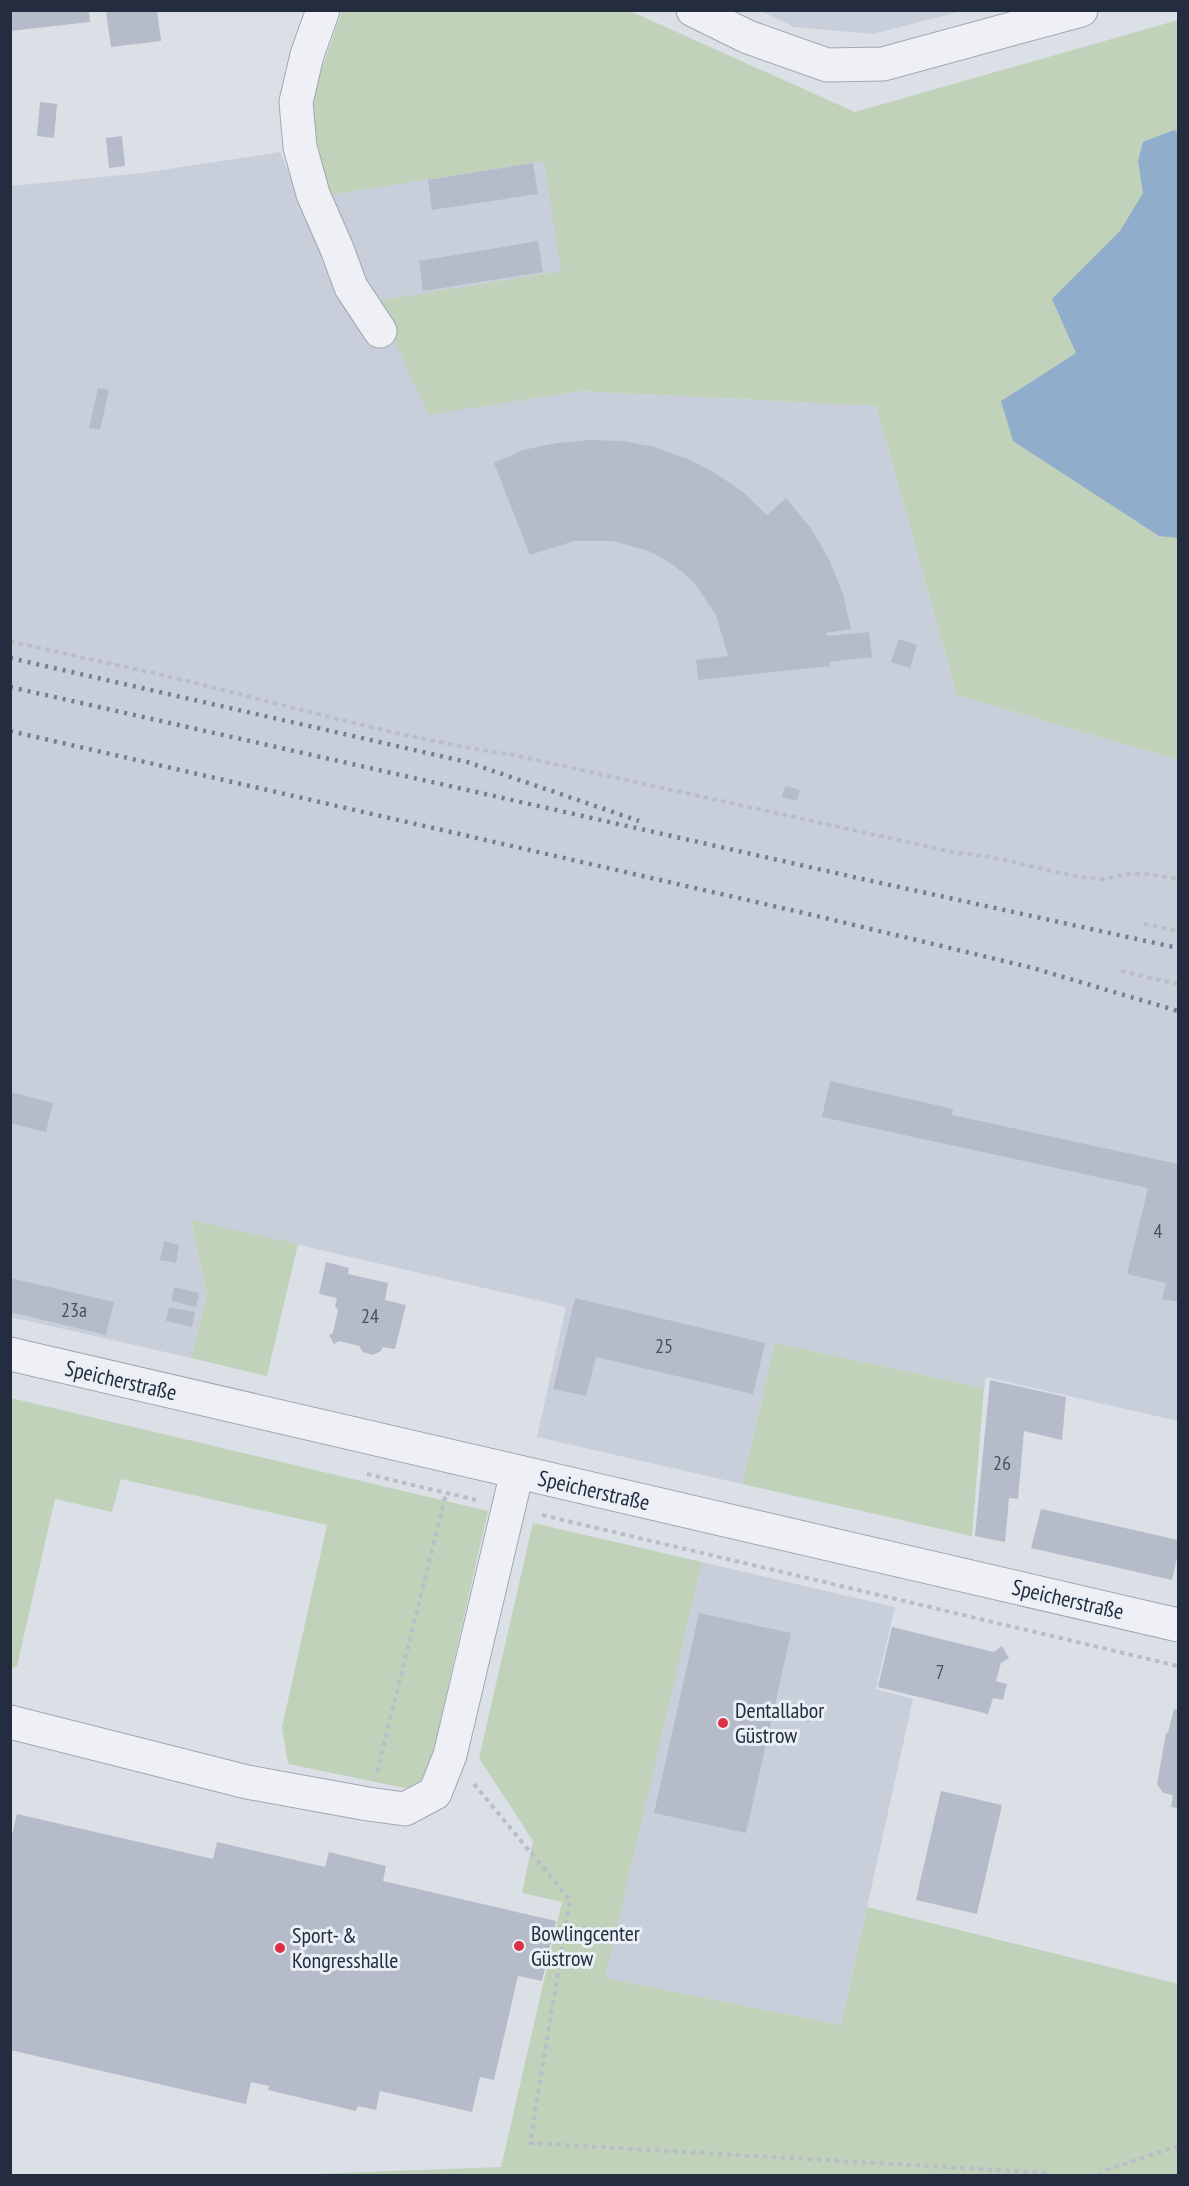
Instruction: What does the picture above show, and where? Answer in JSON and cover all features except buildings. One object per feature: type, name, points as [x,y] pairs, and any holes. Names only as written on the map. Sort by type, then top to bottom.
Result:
[{"type":"street","points":[[323,10],[307,56],[296,102],[300,147],[313,194],[351,287],[380,332]]},
{"type":"street","points":[[693,10],[748,37],[827,65],[883,63],[1081,10]]},
{"type":"street","name":"Speicherstraße","points":[[10,1354],[1179,1625]]},
{"type":"street","points":[[10,1722],[247,1782],[405,1809],[435,1793],[450,1755],[517,1472]]},
{"type":"path","points":[[10,641],[210,687],[336,719],[513,755],[957,853],[1021,862],[1041,870],[1100,879],[1130,873],[1179,879]]},
{"type":"path","points":[[1144,924],[1179,932]]},
{"type":"path","points":[[1121,971],[1179,984]]},
{"type":"path","points":[[366,1474],[1179,1666]]},
{"type":"path","points":[[368,1804],[446,1494]]},
{"type":"path","points":[[450,1755],[570,1900],[530,2143],[1049,2173],[1049,2175]]},
{"type":"path","points":[[1099,2175],[1106,2170],[1179,2146]]},
{"type":"shaded area","points":[[761,11],[962,11],[873,34],[794,27]]},
{"type":"shaded area","points":[[280,152],[319,246],[365,340],[389,327],[429,414],[579,391],[876,406],[957,695],[1178,760],[1178,1421],[986,1377],[984,1388],[775,1343],[742,1484],[537,1437],[566,1307],[191,1220],[207,1295],[191,1358],[11,1317],[11,186],[142,173]]},
{"type":"shaded area","points":[[544,160],[562,271],[376,301],[323,196]]},
{"type":"shaded area","points":[[702,1562],[895,1607],[876,1689],[913,1699],[841,2025],[604,1978]]},
{"type":"green space","points":[[342,11],[630,11],[855,112],[1178,20],[1178,760],[957,695],[876,406],[579,391],[429,415],[376,301],[561,271],[544,161],[323,196],[308,136],[311,99]]},
{"type":"green space","points":[[191,1220],[298,1244],[267,1376],[191,1358],[207,1295]]},
{"type":"green space","points":[[775,1343],[984,1388],[972,1536],[742,1484]]},
{"type":"green space","points":[[11,1398],[488,1511],[429,1770],[421,1786],[405,1788],[288,1764],[282,1727],[327,1525],[121,1479],[112,1512],[55,1499],[17,1666],[11,1669]]},
{"type":"green space","points":[[533,1523],[702,1562],[605,1978],[841,2025],[867,1907],[1178,1984],[1178,2175],[283,2175],[501,2167],[562,1902],[522,1893],[533,1841],[479,1758]]},
{"type":"water","points":[[1174,130],[1178,132],[1178,538],[1159,536],[1013,441],[1001,401],[1076,353],[1052,299],[1120,231],[1143,193],[1138,161],[1143,142]]},
{"type":"railway","points":[[10,658],[467,762],[639,821]]},
{"type":"railway","points":[[10,687],[1178,948]]},
{"type":"railway","points":[[10,731],[804,913],[1033,968],[1178,1011]]},
{"type":"place","name":"Dentallabor Güstrow","points":[[723,1723]]},
{"type":"place","name":"Bowlingcenter Güstrow","points":[[519,1946]]},
{"type":"place","name":"Sport- & Kongresshalle","points":[[280,1948]]}]
